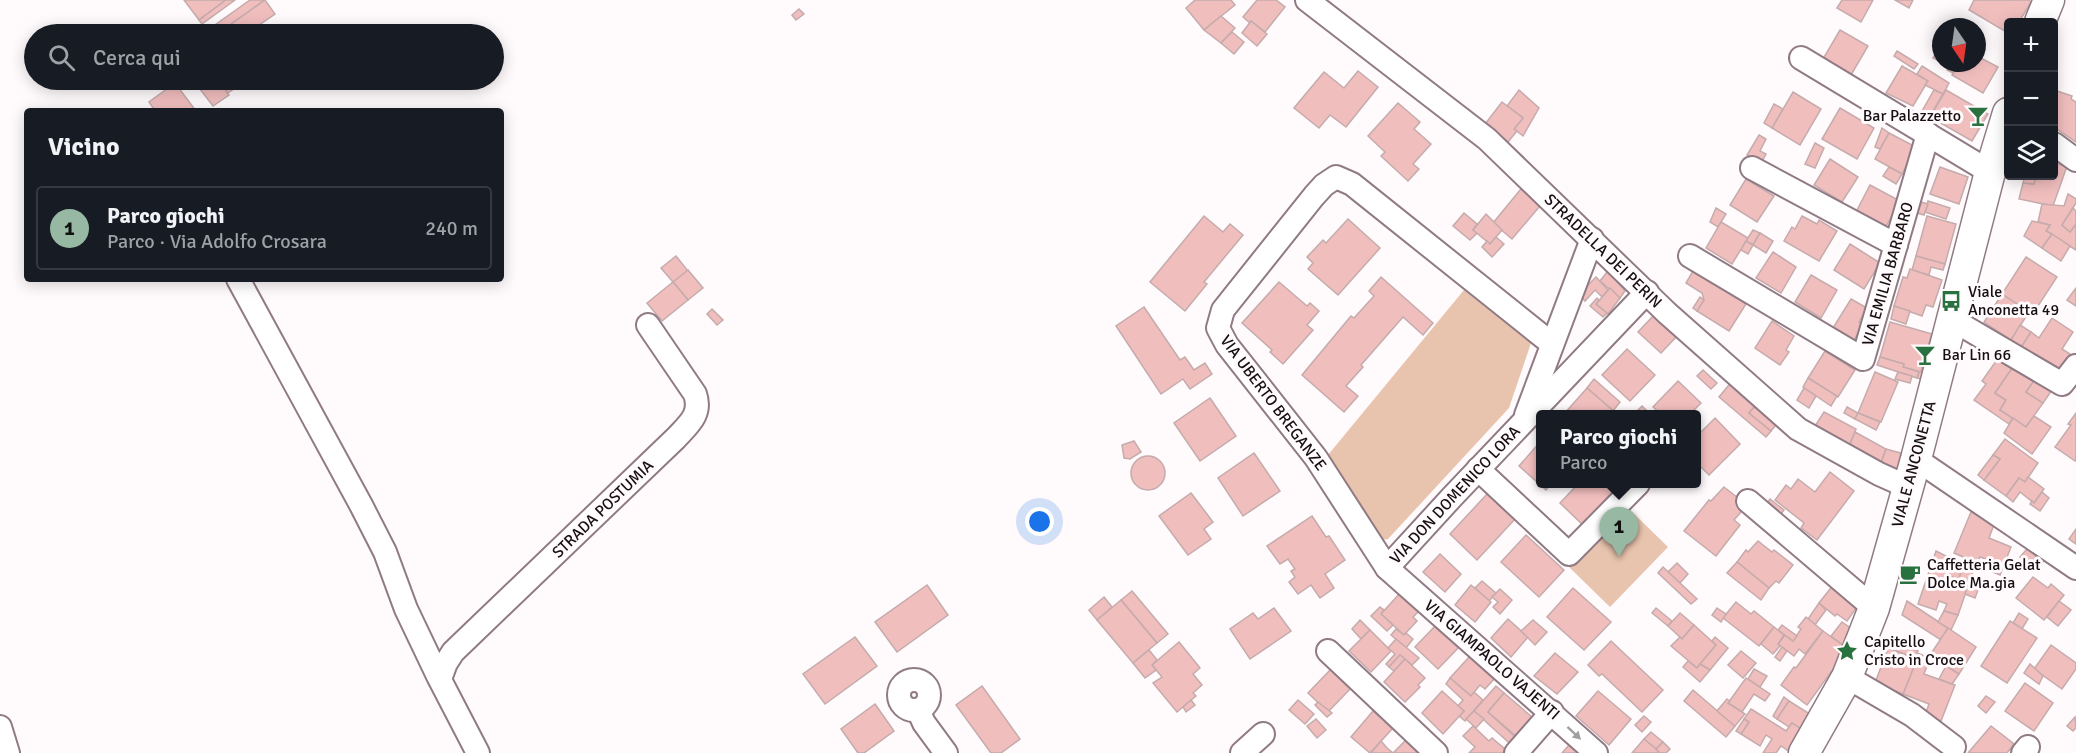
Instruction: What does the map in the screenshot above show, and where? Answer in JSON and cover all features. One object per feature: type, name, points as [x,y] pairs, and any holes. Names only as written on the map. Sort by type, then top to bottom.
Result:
[{"type":"main road","points":[[2042,18],[2049,0]]},
{"type":"main road","name":"VIALE ANCONETTA","points":[[1804,753],[1847,677],[1874,608],[2004,126]]},
{"type":"street","name":"STRADELLA DEI PERIN","points":[[1307,0],[1487,139],[1667,313],[1798,429],[1908,488]]},
{"type":"street","points":[[1801,58],[1990,172]]},
{"type":"street","name":"VIA EMILIA BARBARO","points":[[1690,256],[1863,359],[1928,134]]},
{"type":"street","points":[[2058,147],[2076,160]]},
{"type":"street","points":[[1752,168],[1896,245]]},
{"type":"street","name":"VIA UBERTO BREGANZE","points":[[1387,568],[1316,458],[1227,345],[1218,328],[1223,310],[1314,196],[1336,177],[1352,184],[1552,344]]},
{"type":"street","name":"VIA DON DOMENICO LORA","points":[[1523,422],[1592,239]]},
{"type":"street","points":[[240,282],[362,505],[385,552],[406,609],[478,753]]},
{"type":"street","name":"VIA DON DOMENICO LORA","points":[[1387,568],[1647,292]]},
{"type":"street","points":[[1953,320],[2062,384],[2076,366]]},
{"type":"street","name":"STRADA POSTUMIA","points":[[440,679],[453,652],[676,438],[696,416],[698,403],[695,394],[648,325]]},
{"type":"street","points":[[1916,459],[2076,568]]},
{"type":"street","points":[[1478,469],[1569,554],[1633,488]]},
{"type":"street","points":[[1748,501],[1874,608]]},
{"type":"street","name":"VIA GIAMPAOLO VAJENTI","points":[[1387,568],[1596,753]]},
{"type":"street","points":[[1328,651],[1436,753]]},
{"type":"street","points":[[1847,677],[1912,715],[1954,747]]},
{"type":"street","points":[[918,710],[924,723],[946,753]]},
{"type":"street","points":[[1516,753],[1552,712]]},
{"type":"street","points":[[0,727],[8,753]]},
{"type":"street","points":[[1242,753],[1263,734]]},
{"type":"shaded area","points":[[1464,290],[1531,343],[1509,408],[1388,539],[1382,540],[1328,455]]},
{"type":"shaded area","points":[[1627,507],[1668,547],[1610,607],[1569,567]]},
{"type":"building","points":[[184,0],[226,0],[199,20]]},
{"type":"building","points":[[226,0],[235,0],[202,24],[199,20]]},
{"type":"building","points":[[250,0],[265,0],[231,24],[216,24]]},
{"type":"building","points":[[265,0],[275,14],[260,24],[231,24]]},
{"type":"building","points":[[1195,0],[1231,0],[1235,5],[1204,30],[1186,8]]},
{"type":"building","points":[[1257,0],[1276,0],[1285,7],[1265,32],[1243,17]]},
{"type":"building","points":[[1842,0],[1873,0],[1861,22],[1837,8]]},
{"type":"building","points":[[1895,0],[1913,0],[1909,8]]},
{"type":"building","points":[[1974,0],[2029,0],[2031,2],[2021,18],[2004,18],[2004,31],[1969,10]]},
{"type":"building","points":[[799,9],[804,14],[796,20],[792,15]]},
{"type":"building","points":[[1221,16],[1235,28],[1221,43],[1204,30]]},
{"type":"building","points":[[1251,21],[1267,34],[1257,46],[1242,33]]},
{"type":"building","points":[[1840,30],[1868,46],[1851,75],[1823,59]]},
{"type":"building","points":[[1232,32],[1244,42],[1234,54],[1221,43]]},
{"type":"building","points":[[1897,51],[1918,64],[1914,69],[1894,56]]},
{"type":"building","points":[[1986,61],[1998,67],[1983,93],[1952,75],[1954,72],[1986,72]]},
{"type":"building","points":[[1902,66],[1928,81],[1913,106],[1886,93]]},
{"type":"building","points":[[1922,66],[1949,83],[1943,94],[1925,85],[1928,81],[1917,74]]},
{"type":"building","points":[[1358,71],[1378,87],[1346,127],[1330,115],[1319,128],[1294,108],[1324,72],[1344,88]]},
{"type":"building","points":[[165,90],[180,90],[194,108],[153,108],[149,102]]},
{"type":"building","points":[[201,90],[225,90],[229,95],[213,106]]},
{"type":"building","points":[[1519,90],[1539,108],[1523,136],[1514,129],[1523,118],[1507,106]]},
{"type":"building","points":[[1934,90],[1943,94],[1925,125],[1917,120]]},
{"type":"building","points":[[1946,90],[1988,114],[1972,141],[1930,117]]},
{"type":"building","points":[[2058,91],[2072,96],[2071,99],[2076,102],[2076,142],[2058,130]]},
{"type":"building","points":[[1793,92],[1821,109],[1800,145],[1772,128]]},
{"type":"building","points":[[1502,102],[1523,118],[1514,129],[1517,131],[1508,142],[1485,124]]},
{"type":"building","points":[[1398,103],[1420,122],[1414,129],[1431,144],[1413,164],[1419,169],[1408,181],[1381,156],[1385,152],[1368,136]]},
{"type":"building","points":[[1774,104],[1783,109],[1772,128],[1764,123]]},
{"type":"building","points":[[1840,108],[1874,128],[1857,159],[1822,139]]},
{"type":"building","points":[[1882,128],[1889,133],[1880,149],[1875,147]]},
{"type":"building","points":[[1889,133],[1916,147],[1902,174],[1875,159]]},
{"type":"building","points":[[1759,135],[1766,139],[1760,151],[1766,154],[1761,163],[1747,155]]},
{"type":"building","points":[[1815,143],[1824,148],[1815,168],[1805,164]]},
{"type":"building","points":[[1830,159],[1858,177],[1842,202],[1814,185]]},
{"type":"building","points":[[2058,164],[2067,166],[2053,206],[2019,199],[2023,183],[2034,184],[2035,180],[2058,180]]},
{"type":"building","points":[[1889,167],[1902,174],[1896,184],[1883,176]]},
{"type":"building","points":[[1940,167],[1968,177],[1959,204],[1930,194]]},
{"type":"building","points":[[1746,179],[1774,196],[1757,222],[1730,205]]},
{"type":"building","points":[[2024,180],[2035,180],[2034,184],[2023,183]]},
{"type":"building","points":[[1525,184],[1545,200],[1512,239],[1493,223]]},
{"type":"building","points":[[1870,185],[1900,201],[1884,230],[1855,214]]},
{"type":"building","points":[[2068,194],[2076,199],[2076,203],[2062,225],[2070,232],[2076,224],[2076,250],[2046,231],[2050,225],[2038,222],[2042,204],[2064,206]]},
{"type":"building","points":[[1928,201],[1950,208],[1946,219],[1925,212]]},
{"type":"building","points":[[1921,202],[1928,204],[1924,215],[1917,213]]},
{"type":"building","points":[[1716,208],[1726,214],[1718,227],[1710,222]]},
{"type":"building","points":[[2073,208],[2076,211],[2076,224],[2070,232],[2062,225]]},
{"type":"building","points":[[1464,213],[1477,224],[1473,230],[1477,233],[1470,240],[1453,226]]},
{"type":"building","points":[[1486,214],[1502,230],[1490,244],[1473,230]]},
{"type":"building","points":[[1204,216],[1223,232],[1230,224],[1243,235],[1204,282],[1207,284],[1185,311],[1150,282]]},
{"type":"building","points":[[1802,216],[1817,224],[1819,220],[1837,231],[1819,261],[1784,241],[1792,227],[1795,229]]},
{"type":"building","points":[[1927,216],[1956,224],[1945,264],[1916,256]]},
{"type":"building","points":[[1348,219],[1380,248],[1338,295],[1308,269],[1313,263],[1307,257],[1323,240],[1326,243]]},
{"type":"building","points":[[2032,221],[2050,225],[2046,231],[2052,234],[2042,248],[2024,236]]},
{"type":"building","points":[[1721,222],[1748,238],[1732,264],[1706,248]]},
{"type":"building","points":[[1753,230],[1760,233],[1753,245],[1746,241]]},
{"type":"building","points":[[1760,233],[1773,241],[1766,253],[1753,245]]},
{"type":"building","points":[[2052,234],[2070,246],[2061,261],[2042,248]]},
{"type":"building","points":[[1496,237],[1504,244],[1492,257],[1482,247],[1487,241],[1490,244]]},
{"type":"building","points":[[1746,241],[1753,245],[1748,254],[1741,250]]},
{"type":"building","points":[[1850,244],[1880,263],[1864,289],[1834,270]]},
{"type":"building","points":[[1773,252],[1796,267],[1781,293],[1756,278]]},
{"type":"building","points":[[676,256],[688,271],[673,282],[661,268]]},
{"type":"building","points":[[1916,256],[1945,264],[1943,270],[1931,267],[1929,275],[1912,270]]},
{"type":"building","points":[[2026,257],[2057,277],[2032,315],[2002,294]]},
{"type":"building","points":[[1910,269],[1942,280],[1933,307],[1926,305],[1922,316],[1894,306],[1903,277],[1907,278]]},
{"type":"building","points":[[688,270],[703,288],[688,300],[673,282]]},
{"type":"building","points":[[1608,271],[1625,291],[1620,298],[1600,281]]},
{"type":"building","points":[[1693,271],[1746,304],[1729,331],[1697,311],[1704,300],[1702,293],[1686,283]]},
{"type":"building","points":[[1811,275],[1837,290],[1821,318],[1795,302]]},
{"type":"building","points":[[1381,277],[1433,323],[1423,335],[1403,317],[1361,365],[1363,367],[1346,386],[1358,396],[1344,412],[1302,375],[1351,316],[1354,318],[1374,296],[1369,291]]},
{"type":"building","points":[[1596,277],[1608,290],[1602,297],[1595,290],[1585,301],[1579,294]]},
{"type":"building","points":[[673,282],[688,300],[662,321],[647,303]]},
{"type":"building","points":[[1279,282],[1307,306],[1310,303],[1319,311],[1307,325],[1313,330],[1283,364],[1270,352],[1272,350],[1242,323]]},
{"type":"building","points":[[1610,288],[1620,298],[1608,314],[1596,304]]},
{"type":"building","points":[[2076,288],[2076,306],[2067,300]]},
{"type":"building","points":[[2002,294],[2029,312],[2011,340],[1984,322]]},
{"type":"building","points":[[1700,297],[1704,300],[1697,311],[1693,308]]},
{"type":"building","points":[[1597,298],[1599,300],[1596,304],[1607,313],[1603,317],[1590,306]]},
{"type":"building","points":[[1851,299],[1867,308],[1859,322],[1863,325],[1854,340],[1833,328]]},
{"type":"building","points":[[1894,306],[1910,311],[1906,324],[1891,319]]},
{"type":"building","points":[[1144,307],[1180,360],[1185,357],[1194,370],[1205,363],[1212,374],[1190,389],[1183,379],[1161,394],[1116,326]]},
{"type":"building","points":[[712,309],[723,320],[717,325],[707,314]]},
{"type":"building","points":[[1655,314],[1678,335],[1661,353],[1638,332]]},
{"type":"building","points":[[2052,318],[2073,332],[2062,349],[2070,354],[2059,371],[2021,347],[2031,332],[2039,338]]},
{"type":"building","points":[[1772,321],[1794,336],[1786,350],[1789,352],[1780,365],[1755,348]]},
{"type":"building","points":[[1890,322],[1932,334],[1921,372],[1880,357]]},
{"type":"building","points":[[2020,325],[2031,332],[2021,347],[2011,340]]},
{"type":"building","points":[[1931,337],[1935,338],[1924,380],[1917,378],[1921,372]]},
{"type":"building","points":[[1627,349],[1655,375],[1630,401],[1602,375]]},
{"type":"building","points":[[1825,351],[1855,370],[1838,397],[1808,378]]},
{"type":"building","points":[[2001,354],[2015,364],[1995,393],[2006,400],[2000,410],[2013,418],[2009,424],[1974,400],[1986,384],[1982,381]]},
{"type":"building","points":[[1880,357],[1904,364],[1903,367],[1919,372],[1917,378],[1877,365]]},
{"type":"building","points":[[2015,364],[2036,378],[2026,392],[2043,403],[2026,427],[2000,410],[2006,400],[1995,393]]},
{"type":"building","points":[[1703,370],[1717,383],[1711,389],[1697,376]]},
{"type":"building","points":[[1875,372],[1898,382],[1881,422],[1858,413]]},
{"type":"building","points":[[1898,372],[1912,376],[1910,383],[1895,379]]},
{"type":"building","points":[[1808,378],[1837,396],[1831,406],[1803,387]]},
{"type":"building","points":[[2036,378],[2052,390],[2043,403],[2026,392]]},
{"type":"building","points":[[1594,379],[1620,402],[1612,410],[1587,388]]},
{"type":"building","points":[[1733,380],[1759,402],[1749,413],[1771,431],[1766,437],[1719,397]]},
{"type":"building","points":[[1678,381],[1701,403],[1694,410],[1656,410],[1653,407]]},
{"type":"building","points":[[1587,388],[1612,410],[1568,410]]},
{"type":"building","points":[[1804,388],[1816,396],[1809,408],[1797,400]]},
{"type":"building","points":[[1210,398],[1236,436],[1200,461],[1174,423]]},
{"type":"building","points":[[1759,402],[1780,420],[1771,431],[1749,413]]},
{"type":"building","points":[[1847,407],[1858,413],[1855,419],[1844,413]]},
{"type":"building","points":[[1824,412],[1856,429],[1848,449],[1812,431]]},
{"type":"building","points":[[1858,413],[1880,422],[1876,430],[1855,419]]},
{"type":"building","points":[[2076,413],[2075,461],[2055,447],[2071,425],[2068,424]]},
{"type":"building","points":[[2034,416],[2051,427],[2032,454],[2004,433],[2013,418],[2026,427]]},
{"type":"building","points":[[1715,418],[1740,444],[1709,475],[1701,467],[1701,432]]},
{"type":"building","points":[[1855,432],[1886,449],[1880,466],[1848,449]]},
{"type":"building","points":[[2005,439],[2038,463],[2025,482],[2019,478],[2006,496],[1984,480],[2000,459],[1993,455]]},
{"type":"building","points":[[1134,441],[1141,452],[1130,459],[1124,458],[1122,445]]},
{"type":"building","points":[[1536,447],[1536,481],[1519,466]]},
{"type":"building","points":[[1886,449],[1908,455],[1903,472],[1880,466]]},
{"type":"building","points":[[1254,453],[1280,491],[1243,516],[1218,478]]},
{"type":"building","points":[[1993,455],[2000,459],[1984,480],[1978,475]]},
{"type":"building","points":[[1148,456],[1160,461],[1165,473],[1160,485],[1148,490],[1136,485],[1131,473],[1136,461]]},
{"type":"building","points":[[1830,472],[1854,491],[1817,540],[1801,528],[1804,523],[1775,500],[1786,485],[1791,489],[1798,479],[1815,492]]},
{"type":"building","points":[[2028,477],[2044,489],[2034,503],[2020,492],[2013,502],[2006,496],[2019,478],[2025,482]]},
{"type":"building","points":[[1724,487],[1747,505],[1734,520],[1740,525],[1716,556],[1684,531],[1709,500],[1711,501]]},
{"type":"building","points":[[1574,488],[1611,488],[1619,495],[1586,528],[1560,503]]},
{"type":"building","points":[[2042,492],[2049,498],[2040,511],[2030,504],[2032,501],[2034,503]]},
{"type":"building","points":[[1191,493],[1213,522],[1204,529],[1211,539],[1188,555],[1159,516]]},
{"type":"building","points":[[1488,493],[1515,519],[1477,560],[1450,534]]},
{"type":"building","points":[[1770,499],[1784,510],[1778,518],[1764,507]]},
{"type":"building","points":[[1971,512],[1995,522],[1989,538],[2011,547],[2000,575],[1983,568],[1986,559],[1980,557],[1977,563],[1954,553]]},
{"type":"building","points":[[1312,516],[1345,560],[1325,574],[1334,588],[1320,598],[1311,585],[1298,594],[1289,582],[1295,577],[1291,571],[1295,569],[1288,559],[1280,564],[1267,546]]},
{"type":"building","points":[[2076,529],[2076,544],[2069,539]]},
{"type":"building","points":[[1526,535],[1564,570],[1539,597],[1501,562]]},
{"type":"building","points":[[1758,541],[1793,565],[1779,583],[1776,581],[1769,588],[1737,562],[1746,550],[1748,552]]},
{"type":"building","points":[[2031,544],[2040,552],[2030,564],[2020,557]]},
{"type":"building","points":[[1936,551],[1950,558],[1949,560],[1956,562],[1955,565],[1962,568],[1959,579],[1948,576],[1946,582],[1967,589],[1958,615],[1944,611],[1947,604],[1939,601],[1936,610],[1918,604]]},
{"type":"building","points":[[2040,552],[2047,557],[2037,570],[2030,564]]},
{"type":"building","points":[[1440,554],[1461,574],[1445,592],[1423,572]]},
{"type":"building","points":[[1737,562],[1769,588],[1761,600],[1727,573]]},
{"type":"building","points":[[1677,563],[1688,574],[1680,583],[1668,572]]},
{"type":"building","points":[[1663,567],[1697,599],[1691,604],[1658,573]]},
{"type":"building","points":[[1962,568],[1973,572],[1967,589],[1946,582],[1948,576],[1959,579]]},
{"type":"building","points":[[1971,576],[1982,579],[1975,598],[1965,594]]},
{"type":"building","points":[[2033,577],[2048,588],[2051,584],[2064,595],[2044,620],[2016,598]]},
{"type":"building","points":[[1482,581],[1496,593],[1489,601],[1475,588]]},
{"type":"building","points":[[1834,584],[1860,603],[1847,621],[1837,614],[1835,616],[1819,603]]},
{"type":"building","points":[[927,585],[948,615],[897,652],[875,622]]},
{"type":"building","points":[[1471,585],[1491,602],[1475,622],[1455,605]]},
{"type":"building","points":[[1573,588],[1611,622],[1584,650],[1547,617]]},
{"type":"building","points":[[1500,589],[1512,600],[1500,614],[1493,607],[1498,602],[1492,597]]},
{"type":"building","points":[[1132,591],[1168,634],[1157,643],[1121,600]]},
{"type":"building","points":[[1401,592],[1420,610],[1413,617],[1417,621],[1404,635],[1381,614]]},
{"type":"building","points":[[1104,597],[1112,607],[1097,620],[1089,610]]},
{"type":"building","points":[[1121,600],[1157,643],[1133,663],[1097,620]]},
{"type":"building","points":[[1907,601],[1948,628],[1941,640],[1902,615]]},
{"type":"building","points":[[2059,601],[2071,610],[2058,626],[2047,617]]},
{"type":"building","points":[[1736,602],[1751,614],[1754,611],[1774,627],[1759,646],[1723,618]]},
{"type":"building","points":[[1819,603],[1826,610],[1815,625],[1808,619]]},
{"type":"building","points":[[1380,607],[1384,610],[1381,614],[1393,625],[1387,631],[1371,616]]},
{"type":"building","points":[[1274,608],[1291,631],[1250,659],[1230,629],[1253,613],[1258,619]]},
{"type":"building","points":[[1656,608],[1672,621],[1668,626],[1652,613]]},
{"type":"building","points":[[1717,608],[1726,614],[1721,622],[1712,615]]},
{"type":"building","points":[[1944,611],[1958,615],[1951,630],[1938,622]]},
{"type":"building","points":[[1680,613],[1694,625],[1682,639],[1668,626]]},
{"type":"building","points":[[2019,613],[2028,619],[2022,629],[2013,623]]},
{"type":"building","points":[[1806,617],[1823,631],[1805,654],[1799,649],[1794,656],[1778,644],[1785,635],[1793,641],[1801,629],[1798,627]]},
{"type":"building","points":[[1508,619],[1528,637],[1511,657],[1491,638]]},
{"type":"building","points":[[1360,620],[1370,630],[1361,639],[1352,629]]},
{"type":"building","points":[[1533,620],[1547,632],[1535,645],[1521,631]]},
{"type":"building","points":[[2010,621],[2037,638],[2007,683],[1981,666]]},
{"type":"building","points":[[1842,622],[1859,634],[1848,649],[1831,636]]},
{"type":"building","points":[[1437,624],[1460,646],[1438,669],[1415,647]]},
{"type":"building","points":[[1694,625],[1716,645],[1697,668],[1671,646],[1680,637],[1682,639]]},
{"type":"building","points":[[1782,625],[1797,636],[1793,641],[1778,630]]},
{"type":"building","points":[[1774,627],[1784,635],[1778,644],[1780,646],[1773,654],[1761,644]]},
{"type":"building","points":[[1948,628],[1976,647],[1959,674],[1930,655]]},
{"type":"building","points":[[1396,629],[1413,639],[1406,648],[1391,635]]},
{"type":"building","points":[[1370,630],[1391,651],[1371,672],[1349,651]]},
{"type":"building","points":[[1823,631],[1848,649],[1807,705],[1781,685]]},
{"type":"building","points":[[855,637],[877,666],[825,704],[803,674]]},
{"type":"building","points":[[1715,637],[1728,648],[1710,670],[1700,664],[1716,645],[1712,641]]},
{"type":"building","points":[[1396,639],[1419,658],[1412,665],[1400,655],[1389,667],[1386,664],[1395,654],[1388,648]]},
{"type":"building","points":[[1611,641],[1663,690],[1642,712],[1602,674],[1599,676],[1588,665]]},
{"type":"building","points":[[1179,642],[1200,668],[1193,674],[1202,685],[1193,693],[1196,696],[1177,712],[1153,683],[1162,677],[1152,665]]},
{"type":"building","points":[[1900,644],[1930,658],[1924,674],[1955,685],[1941,721],[1925,715],[1929,704],[1903,694],[1917,659],[1896,651]]},
{"type":"building","points":[[2051,645],[2076,663],[2076,669],[2062,689],[2034,669]]},
{"type":"building","points":[[1782,647],[1787,651],[1780,661],[1775,657]]},
{"type":"building","points":[[1888,648],[1917,659],[1903,694],[1875,683]]},
{"type":"building","points":[[1149,650],[1157,660],[1152,665],[1156,670],[1145,678],[1133,663]]},
{"type":"building","points":[[1741,651],[1756,663],[1743,678],[1728,665]]},
{"type":"building","points":[[1555,653],[1578,672],[1557,694],[1534,676]]},
{"type":"building","points":[[1400,655],[1405,659],[1394,671],[1389,667]]},
{"type":"building","points":[[1470,656],[1495,678],[1485,689],[1480,685],[1471,696],[1450,678]]},
{"type":"building","points":[[1405,659],[1425,678],[1418,685],[1420,687],[1405,702],[1384,682]]},
{"type":"building","points":[[1688,661],[1697,668],[1700,664],[1710,670],[1700,682],[1683,667]]},
{"type":"building","points":[[2030,664],[2043,676],[2039,684],[2024,673]]},
{"type":"building","points":[[1946,666],[1959,674],[1952,684],[1939,679]]},
{"type":"building","points":[[1331,669],[1351,688],[1328,712],[1308,693]]},
{"type":"building","points":[[1754,669],[1767,676],[1760,687],[1748,679]]},
{"type":"building","points":[[1450,678],[1471,696],[1474,692],[1483,700],[1465,721],[1459,716],[1464,711],[1458,706],[1463,700],[1446,684]]},
{"type":"building","points":[[1746,678],[1770,694],[1765,701],[1754,694],[1742,712],[1728,703]]},
{"type":"building","points":[[2025,683],[2053,703],[2034,731],[2005,711]]},
{"type":"building","points":[[982,686],[1020,739],[1001,753],[991,753],[956,705]]},
{"type":"building","points":[[1496,686],[1504,693],[1488,712],[1523,744],[1517,750],[1474,711]]},
{"type":"building","points":[[1693,690],[1735,726],[1726,737],[1684,701]]},
{"type":"building","points":[[1442,691],[1464,711],[1443,734],[1422,713]]},
{"type":"building","points":[[1598,691],[1631,719],[1609,745],[1576,716]]},
{"type":"building","points":[[1504,693],[1532,717],[1516,736],[1488,712]]},
{"type":"building","points":[[1986,696],[1995,702],[1986,713],[1978,706]]},
{"type":"building","points":[[1784,697],[1789,701],[1777,719],[1773,716]]},
{"type":"building","points":[[1727,699],[1730,701],[1728,703],[1745,714],[1735,726],[1717,711]]},
{"type":"building","points":[[1191,700],[1195,705],[1186,712],[1183,707]]},
{"type":"building","points":[[1298,700],[1314,714],[1305,724],[1289,710]]},
{"type":"building","points":[[1789,701],[1813,716],[1804,731],[1792,723],[1789,727],[1777,719]]},
{"type":"building","points":[[1318,702],[1332,713],[1327,717],[1315,705]]},
{"type":"building","points":[[875,704],[894,731],[864,753],[858,753],[841,729]]},
{"type":"building","points":[[1751,709],[1786,731],[1792,723],[1804,731],[1790,752],[1781,746],[1776,753],[1763,753],[1772,739],[1766,735],[1760,746],[1741,734],[1749,722],[1744,719]]},
{"type":"building","points":[[1373,711],[1393,728],[1370,753],[1351,737]]},
{"type":"building","points":[[1474,711],[1484,719],[1476,728],[1466,719]]},
{"type":"building","points":[[1644,716],[1651,722],[1642,732],[1635,725]]},
{"type":"building","points":[[2075,717],[2076,728],[2073,731],[2067,726]]},
{"type":"building","points":[[1316,719],[1326,730],[1317,738],[1307,726]]},
{"type":"building","points":[[1744,719],[1749,722],[1741,734],[1736,731]]},
{"type":"building","points":[[1473,726],[1489,741],[1492,738],[1506,750],[1504,753],[1469,753],[1475,747],[1463,736]]},
{"type":"building","points":[[1991,726],[2014,744],[2007,753],[1968,753]]},
{"type":"building","points":[[1651,732],[1663,742],[1656,749],[1644,739]]},
{"type":"building","points":[[1407,739],[1418,749],[1416,751],[1418,753],[1393,753]]},
{"type":"building","points":[[1644,739],[1656,749],[1660,753],[1632,753]]},
{"type":"building","points":[[1381,741],[1387,748],[1393,753],[1371,753]]},
{"type":"building","points":[[1663,742],[1670,749],[1666,753],[1660,753],[1656,749]]},
{"type":"building","points":[[1569,745],[1579,753],[1562,753]]},
{"type":"place","name":"Bar Palazzetto","points":[[1978,116]]},
{"type":"place","name":"Viale Anconetta 49","points":[[1951,301]]},
{"type":"place","name":"Bar Lin 66","points":[[1925,355]]},
{"type":"place","name":"Parco giochi","points":[[1619,557]]},
{"type":"place","name":"Caffetteria Gelat Dolce Ma.gia","points":[[1910,574]]},
{"type":"place","name":"Capitello Cristo in Croce","points":[[1847,651]]}]
